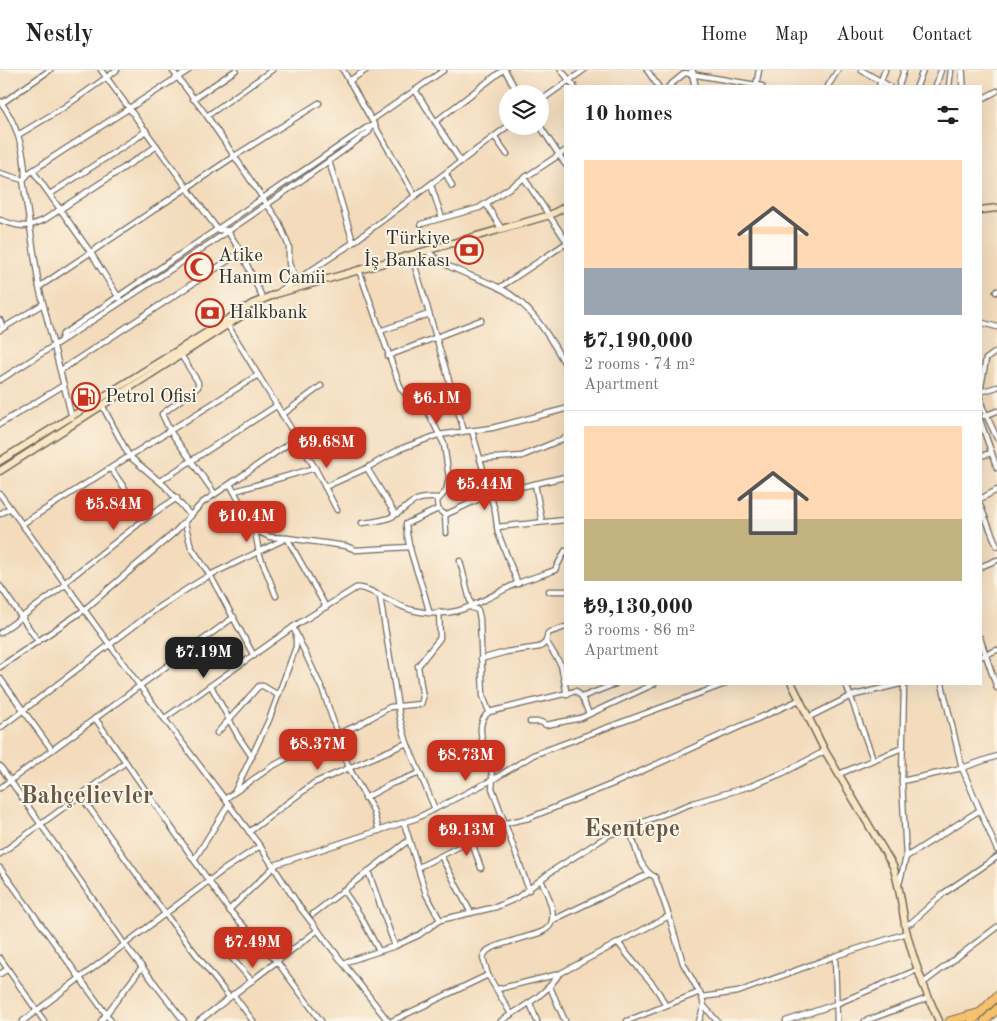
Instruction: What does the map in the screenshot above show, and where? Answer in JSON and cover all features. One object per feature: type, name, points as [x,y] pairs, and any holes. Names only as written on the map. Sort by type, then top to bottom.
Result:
[{"type":"highway","points":[[972,1021],[997,996]]},
{"type":"highway","points":[[985,1021],[997,1009]]},
{"type":"highway","points":[[950,1021],[981,1013]]},
{"type":"main road","points":[[0,461],[263,300],[276,294],[550,215],[564,208]]},
{"type":"main road","points":[[982,210],[997,208]]},
{"type":"main road","points":[[0,471],[181,355],[226,323],[276,294]]},
{"type":"main road","points":[[792,685],[806,718],[824,751],[840,774],[886,852],[899,884],[905,924],[917,970],[940,1021]]},
{"type":"street","points":[[50,70],[41,72],[1,102],[18,135],[24,155],[24,178],[29,227],[39,288],[72,418]]},
{"type":"street","points":[[101,70],[130,107],[218,230]]},
{"type":"street","points":[[18,135],[63,108],[117,70]]},
{"type":"street","points":[[172,70],[192,99],[207,116],[233,158],[279,222],[286,238],[289,264],[297,280]]},
{"type":"street","points":[[24,178],[33,170],[189,70]]},
{"type":"street","points":[[192,99],[236,70]]},
{"type":"street","points":[[207,116],[272,70]]},
{"type":"street","points":[[0,380],[55,345],[63,334],[218,230],[329,161],[369,132],[372,127],[372,120],[343,70]]},
{"type":"street","points":[[349,81],[366,70]]},
{"type":"street","points":[[372,120],[444,70]]},
{"type":"street","points":[[435,122],[504,70],[513,85]]},
{"type":"street","points":[[561,70],[573,85]]},
{"type":"street","points":[[549,95],[584,70]]},
{"type":"street","points":[[647,70],[657,85]]},
{"type":"street","points":[[670,85],[681,76],[693,72],[756,85],[759,70]]},
{"type":"street","points":[[829,85],[838,70]]},
{"type":"street","points":[[861,70],[880,84],[885,70]]},
{"type":"street","points":[[899,85],[904,70]]},
{"type":"street","points":[[917,85],[923,70]]},
{"type":"street","points":[[936,85],[941,70]]},
{"type":"street","points":[[949,85],[952,70]]},
{"type":"street","points":[[962,70],[963,85]]},
{"type":"street","points":[[693,72],[695,85]]},
{"type":"street","points":[[415,90],[462,162]]},
{"type":"street","points":[[982,99],[997,91]]},
{"type":"street","points":[[39,288],[233,158],[319,103]]},
{"type":"street","points":[[372,127],[416,196]]},
{"type":"street","points":[[60,340],[66,339],[227,230],[366,128],[372,127]]},
{"type":"street","points":[[50,194],[146,130]]},
{"type":"street","points":[[276,294],[353,242],[499,134]]},
{"type":"street","points":[[546,135],[564,163]]},
{"type":"street","points":[[495,137],[507,154]]},
{"type":"street","points":[[0,220],[22,228],[29,227],[61,211],[157,146]]},
{"type":"street","points":[[421,224],[467,212],[486,204],[564,151]]},
{"type":"street","points":[[329,161],[353,242]]},
{"type":"street","points":[[33,170],[91,253],[119,298]]},
{"type":"street","points":[[0,173],[24,178]]},
{"type":"street","points":[[446,174],[452,186]]},
{"type":"street","points":[[524,178],[564,237]]},
{"type":"street","points":[[431,185],[442,218]]},
{"type":"street","points":[[486,204],[501,228]]},
{"type":"street","points":[[218,230],[227,230]]},
{"type":"street","points":[[227,230],[241,252],[263,300]]},
{"type":"street","points":[[499,288],[564,245]]},
{"type":"street","points":[[427,251],[436,260],[499,288],[522,303],[533,315],[564,362]]},
{"type":"street","points":[[61,370],[241,252]]},
{"type":"street","points":[[412,256],[464,431]]},
{"type":"street","points":[[359,270],[400,389],[407,397],[416,397],[430,416],[444,444],[449,478],[446,491],[438,498],[423,497],[415,500],[395,514],[362,523]]},
{"type":"street","points":[[0,320],[2,329],[43,304]]},
{"type":"street","points":[[380,332],[429,314]]},
{"type":"street","points":[[388,356],[437,339],[481,320]]},
{"type":"street","points":[[226,323],[315,468],[337,510]]},
{"type":"street","points":[[982,323],[997,327]]},
{"type":"street","points":[[982,381],[986,359],[997,351]]},
{"type":"street","points":[[181,355],[198,382],[198,387],[162,414],[170,430],[215,494]]},
{"type":"street","points":[[22,524],[258,375]]},
{"type":"street","points":[[0,424],[64,385]]},
{"type":"street","points":[[282,415],[321,386]]},
{"type":"street","points":[[982,391],[997,387]]},
{"type":"street","points":[[982,402],[985,416],[997,438]]},
{"type":"street","points":[[102,405],[129,456],[160,481],[191,516]]},
{"type":"street","points":[[160,481],[276,406]]},
{"type":"street","points":[[325,487],[367,468],[400,449],[438,435],[523,421],[564,409]]},
{"type":"street","points":[[982,418],[997,411]]},
{"type":"street","points":[[982,425],[997,468]]},
{"type":"street","points":[[472,430],[490,494],[500,540],[518,584]]},
{"type":"street","points":[[0,667],[84,610],[185,523],[196,508],[297,438]]},
{"type":"street","points":[[480,459],[522,456],[564,438]]},
{"type":"street","points":[[982,455],[992,452]]},
{"type":"street","points":[[111,468],[146,518]]},
{"type":"street","points":[[235,491],[315,468]]},
{"type":"street","points":[[367,468],[395,514]]},
{"type":"street","points":[[445,515],[490,494],[564,477]]},
{"type":"street","points":[[230,484],[255,530],[259,553],[276,596]]},
{"type":"street","points":[[535,484],[542,522]]},
{"type":"street","points":[[982,497],[997,490]]},
{"type":"street","points":[[0,494],[138,686],[165,718],[260,846],[272,867],[318,930],[388,1021]]},
{"type":"street","points":[[0,634],[146,518],[177,498]]},
{"type":"street","points":[[438,498],[438,509],[445,515],[446,533]]},
{"type":"street","points":[[0,514],[10,508]]},
{"type":"street","points":[[429,612],[410,547],[406,524],[438,509]]},
{"type":"street","points":[[982,509],[997,546]]},
{"type":"street","points":[[497,526],[564,520]]},
{"type":"street","points":[[185,523],[191,546],[210,575],[254,656]]},
{"type":"street","points":[[255,530],[270,536],[346,546],[356,550],[410,547]]},
{"type":"street","points":[[0,728],[159,607],[210,575],[259,553],[286,538]]},
{"type":"street","points":[[286,538],[326,607]]},
{"type":"street","points":[[165,718],[326,607],[362,586],[380,597],[413,611],[456,612],[472,608],[518,584],[555,570],[564,553]]},
{"type":"street","points":[[982,566],[997,560]]},
{"type":"street","points":[[460,561],[472,608]]},
{"type":"street","points":[[0,586],[38,641]]},
{"type":"street","points":[[548,591],[564,591]]},
{"type":"street","points":[[380,597],[398,706],[407,743],[435,809]]},
{"type":"street","points":[[472,608],[478,610],[480,619],[483,696],[489,712]]},
{"type":"street","points":[[225,799],[271,767],[306,748],[390,707],[417,705],[423,701],[418,666],[440,638],[439,612]]},
{"type":"street","points":[[0,788],[234,617]]},
{"type":"street","points":[[482,659],[506,652],[540,647],[546,641],[548,634],[564,627]]},
{"type":"street","points":[[235,792],[252,757],[296,647],[295,630]]},
{"type":"street","points":[[295,630],[323,691],[349,768],[373,810],[379,832]]},
{"type":"street","points":[[546,641],[563,665]]},
{"type":"street","points":[[982,644],[997,688]]},
{"type":"street","points":[[982,656],[997,650]]},
{"type":"street","points":[[0,678],[52,750]]},
{"type":"street","points":[[566,685],[567,694]]},
{"type":"street","points":[[582,697],[612,685]]},
{"type":"street","points":[[530,722],[541,722],[546,725],[581,718],[652,685]]},
{"type":"street","points":[[229,910],[272,867],[404,823],[494,779],[534,755],[722,685]]},
{"type":"street","points":[[846,685],[874,760]]},
{"type":"street","points":[[806,718],[851,696],[896,685]]},
{"type":"street","points":[[899,884],[906,857],[902,781],[904,685]]},
{"type":"street","points":[[942,685],[962,768],[997,850]]},
{"type":"street","points":[[211,686],[229,721],[252,757]]},
{"type":"street","points":[[218,733],[259,686],[263,686],[278,695]]},
{"type":"street","points":[[529,890],[492,788],[494,779],[479,727],[484,716],[489,712],[576,692],[582,697],[588,714]]},
{"type":"street","points":[[419,867],[506,823],[529,818],[615,783],[799,700]]},
{"type":"street","points":[[96,718],[229,910],[278,963],[321,1021]]},
{"type":"street","points":[[249,832],[301,790],[407,743]]},
{"type":"street","points":[[840,774],[902,748]]},
{"type":"street","points":[[343,963],[395,946],[418,935],[440,920],[496,907],[517,898],[609,835],[693,803],[751,786],[783,773],[824,751]]},
{"type":"street","points":[[902,781],[962,768],[997,756]]},
{"type":"street","points":[[0,854],[126,762]]},
{"type":"street","points":[[0,766],[126,945],[184,1021]]},
{"type":"street","points":[[365,798],[391,784],[420,773]]},
{"type":"street","points":[[80,795],[166,915],[253,1021]]},
{"type":"street","points":[[194,860],[229,804]]},
{"type":"street","points":[[906,857],[980,810]]},
{"type":"street","points":[[404,823],[426,894],[440,920]]},
{"type":"street","points":[[630,827],[640,860],[654,878],[669,916],[683,963],[701,995],[704,1006],[717,1021]]},
{"type":"street","points":[[313,914],[409,840]]},
{"type":"street","points":[[471,840],[481,868]]},
{"type":"street","points":[[23,1021],[209,881],[260,846]]},
{"type":"street","points":[[441,856],[471,913]]},
{"type":"street","points":[[905,924],[911,922],[944,893],[997,857]]},
{"type":"street","points":[[0,868],[111,1021]]},
{"type":"street","points":[[368,871],[395,946]]},
{"type":"street","points":[[512,1014],[488,975],[482,958],[484,953],[518,937],[547,931],[553,920],[649,874]]},
{"type":"street","points":[[541,880],[550,899],[553,920]]},
{"type":"street","points":[[343,890],[360,915],[379,951]]},
{"type":"street","points":[[498,989],[559,974],[669,916]]},
{"type":"street","points":[[922,984],[997,926]]},
{"type":"street","points":[[199,1021],[278,963],[318,930]]},
{"type":"street","points":[[627,1021],[665,1006],[701,995],[738,992],[907,932]]},
{"type":"street","points":[[618,942],[629,959],[661,994],[665,1006]]},
{"type":"street","points":[[222,947],[252,981]]},
{"type":"street","points":[[835,956],[837,1021]]},
{"type":"street","points":[[0,958],[44,1021]]},
{"type":"street","points":[[101,1021],[142,967]]},
{"type":"street","points":[[0,974],[8,969]]},
{"type":"street","points":[[786,1021],[836,1004],[917,970]]},
{"type":"street","points":[[501,1021],[530,1003],[550,987],[559,974]]},
{"type":"street","points":[[392,1021],[488,975]]},
{"type":"street","points":[[550,987],[565,1021]]},
{"type":"street","points":[[865,1021],[928,998]]},
{"type":"street","points":[[530,1003],[537,1021]]},
{"type":"street","points":[[698,1021],[704,1006]]},
{"type":"place","name":"Türkiye İş Bankası","points":[[469,250]]},
{"type":"place","name":"Atike Hanım Camii","points":[[199,267]]},
{"type":"place","name":"Halkbank","points":[[210,313]]},
{"type":"place","name":"Petrol Ofisi","points":[[86,397]]},
{"type":"district","name":"Bahçelievler","points":[[87,797]]},
{"type":"district","name":"Esentepe","points":[[632,830]]}]
